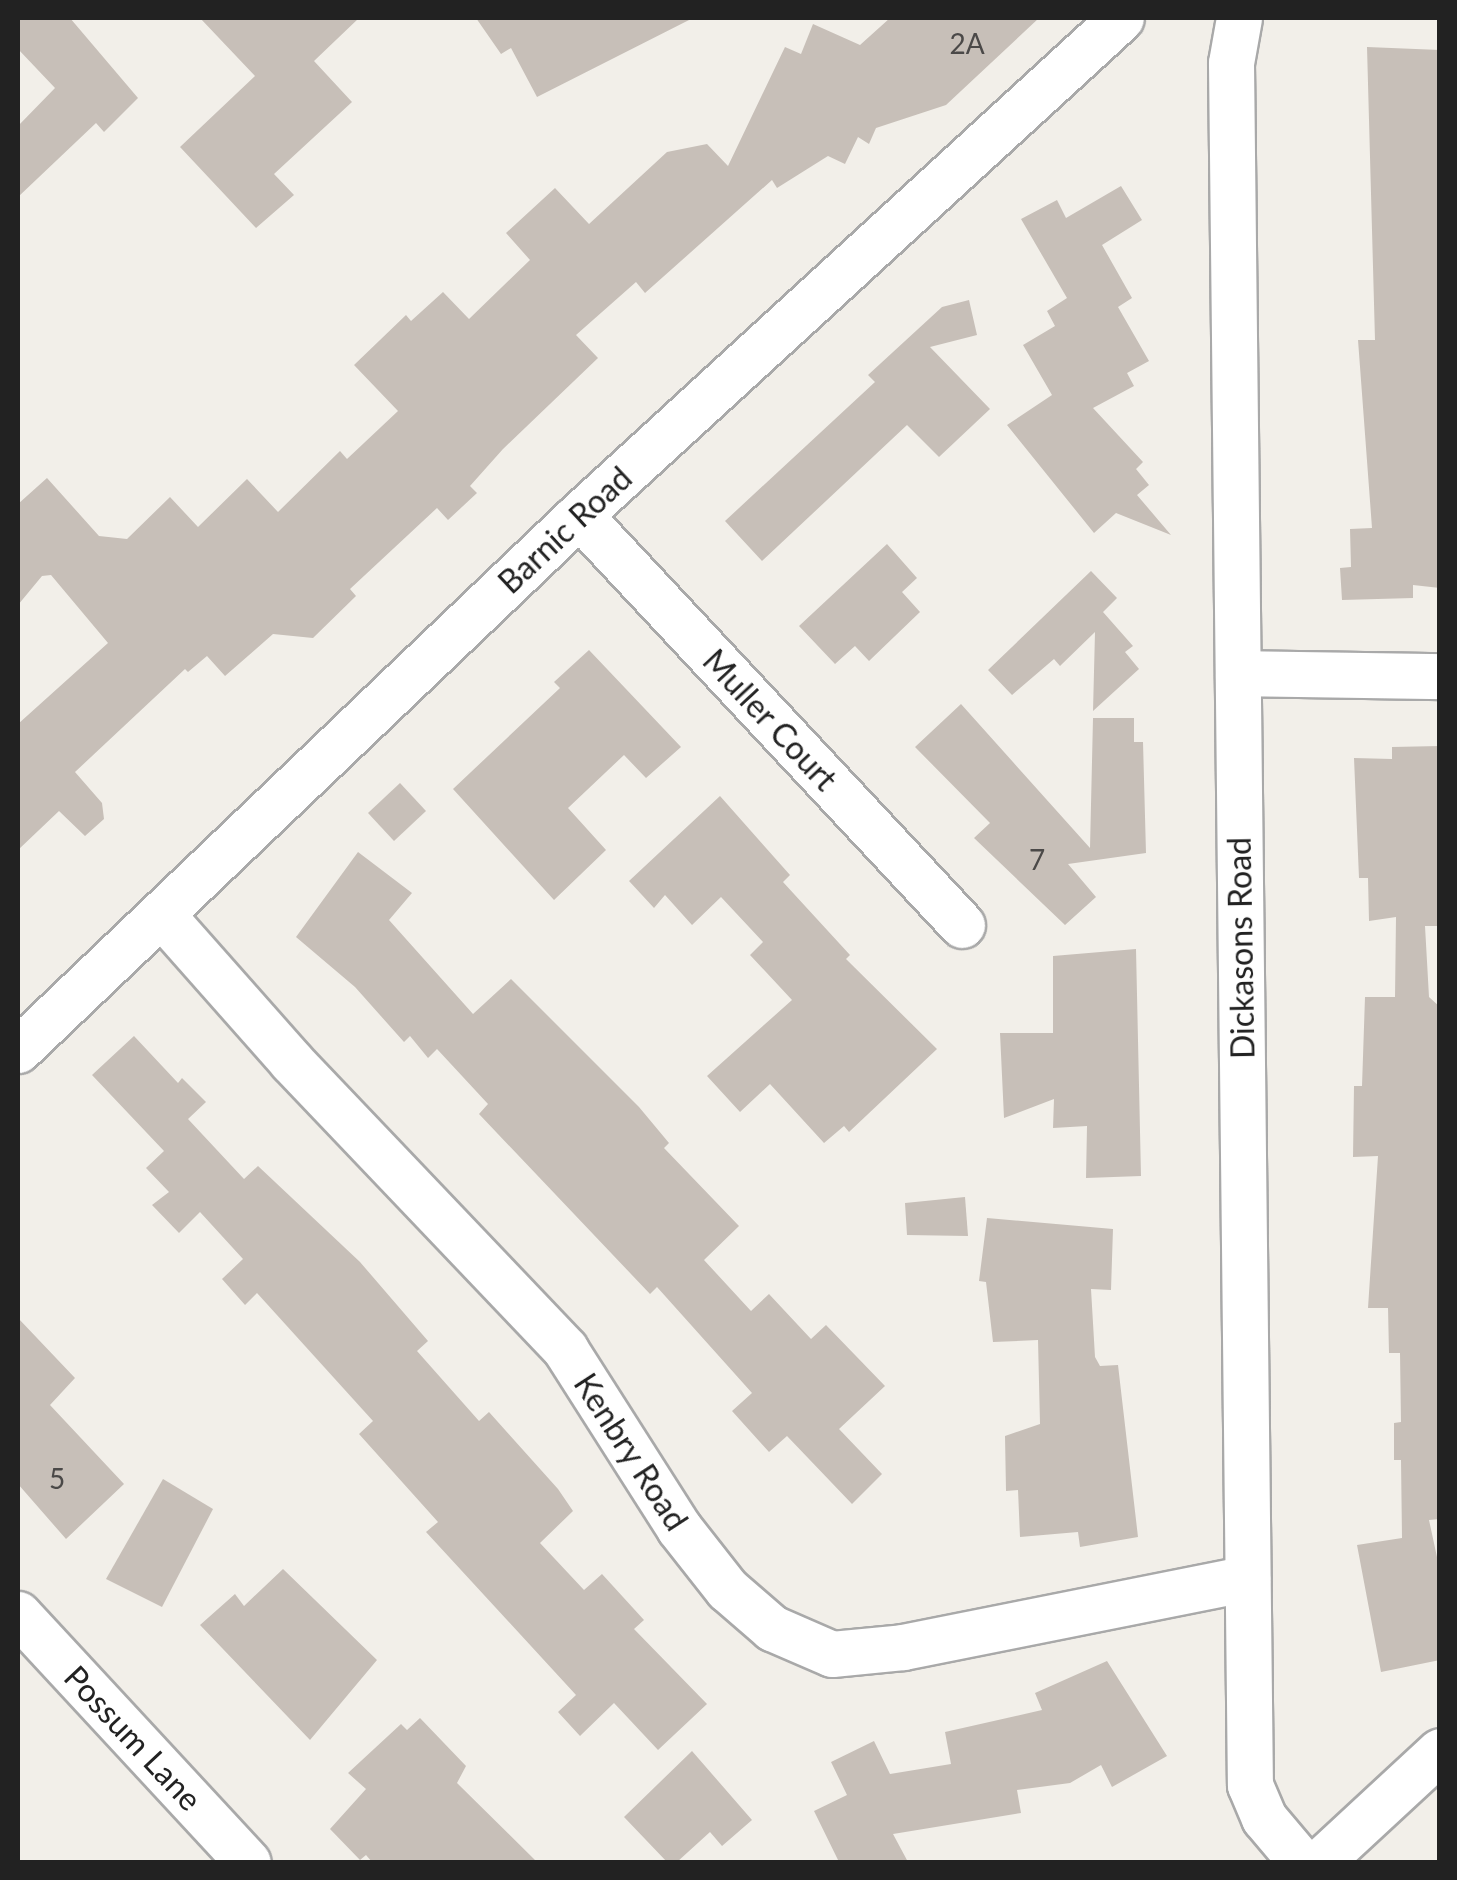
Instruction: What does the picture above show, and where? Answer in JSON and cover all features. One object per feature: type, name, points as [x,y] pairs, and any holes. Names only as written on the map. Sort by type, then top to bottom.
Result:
[{"type":"street","name":"Barnic Road","points":[[18,1050],[579,515],[1121,18]]},
{"type":"street","name":"Dickasons Road","points":[[1239,18],[1231,64],[1250,1785],[1264,1818],[1301,1862]]},
{"type":"street","name":"Muller Court","points":[[579,515],[962,925]]},
{"type":"street","points":[[1238,673],[1440,676]]},
{"type":"street","name":"Kenbry Road","points":[[162,915],[565,1349],[680,1528],[727,1589],[772,1628],[832,1654],[903,1647],[1246,1578]]},
{"type":"street","name":"Possum Lane","points":[[18,1614],[248,1862]]},
{"type":"street","points":[[1320,1862],[1440,1750]]},
{"type":"building","points":[[18,18],[70,18],[138,98],[104,132],[96,123],[18,197],[18,126],[55,88],[18,49]]},
{"type":"building","points":[[200,18],[359,18],[314,61],[352,102],[274,174],[294,195],[256,228],[180,147],[255,76]]},
{"type":"building","points":[[476,18],[693,18],[537,97],[511,48],[501,54]]},
{"type":"building","points":[[890,18],[1039,18],[946,105],[876,128],[869,144],[858,137],[845,164],[828,156],[777,188],[772,180],[645,293],[636,282],[576,335],[598,358],[503,449],[470,486],[477,493],[448,520],[437,508],[350,589],[356,596],[313,638],[273,634],[225,676],[207,656],[188,672],[185,669],[75,772],[102,803],[104,819],[85,836],[59,811],[18,850],[18,724],[108,643],[51,575],[42,576],[18,605],[18,504],[47,478],[99,536],[127,539],[170,497],[198,527],[247,479],[278,512],[340,451],[347,459],[398,411],[354,365],[406,315],[411,321],[443,292],[469,319],[530,260],[506,233],[555,188],[589,224],[667,152],[707,144],[728,166],[785,47],[801,54],[813,24],[860,45]]},
{"type":"building","points":[[1367,47],[1440,50],[1440,588],[1413,585],[1413,598],[1342,600],[1340,568],[1351,567],[1350,529],[1372,528],[1358,340],[1375,340]]},
{"type":"building","points":[[1121,186],[1142,220],[1102,245],[1132,298],[1118,307],[1149,361],[1127,373],[1134,386],[1093,408],[1143,462],[1136,469],[1149,485],[1137,495],[1171,535],[1116,513],[1094,533],[1007,425],[1052,395],[1023,345],[1055,326],[1047,311],[1067,298],[1021,219],[1057,200],[1066,218]]},
{"type":"building","points":[[969,300],[977,335],[930,347],[990,409],[939,457],[907,425],[762,561],[725,521],[875,382],[868,375],[942,307]]},
{"type":"building","points":[[887,544],[917,578],[902,592],[920,612],[869,661],[855,646],[835,664],[799,626]]},
{"type":"building","points":[[1091,571],[1117,598],[1103,612],[1133,646],[1125,652],[1139,669],[1093,711],[1095,632],[1060,666],[1054,659],[1012,695],[988,670]]},
{"type":"building","points":[[589,650],[681,747],[646,778],[624,755],[568,808],[606,850],[554,900],[453,789],[560,688],[554,682]]},
{"type":"building","points":[[961,704],[1090,848],[1093,718],[1134,718],[1134,742],[1143,742],[1146,853],[1068,864],[1096,897],[1065,925],[974,838],[990,823],[915,747]]},
{"type":"building","points":[[1440,746],[1440,926],[1425,926],[1429,997],[1440,1007],[1440,1519],[1429,1520],[1440,1571],[1440,1660],[1381,1672],[1357,1545],[1402,1538],[1401,1460],[1394,1460],[1394,1423],[1401,1422],[1400,1353],[1389,1353],[1388,1308],[1368,1308],[1378,1156],[1353,1157],[1354,1086],[1362,1086],[1365,997],[1395,997],[1396,917],[1369,921],[1368,878],[1359,878],[1354,758],[1392,759],[1392,747]]},
{"type":"building","points":[[400,783],[426,811],[394,841],[368,813]]},
{"type":"building","points":[[720,796],[790,875],[783,882],[850,955],[846,959],[937,1049],[849,1132],[844,1126],[824,1143],[770,1084],[740,1112],[707,1076],[792,1000],[750,955],[763,942],[721,897],[692,925],[665,895],[654,908],[629,881]]},
{"type":"building","points":[[358,852],[412,893],[389,920],[473,1014],[511,979],[639,1107],[669,1143],[664,1148],[739,1226],[704,1260],[751,1311],[769,1294],[811,1339],[826,1325],[885,1386],[839,1429],[882,1474],[852,1504],[787,1436],[769,1452],[732,1411],[752,1393],[657,1287],[650,1294],[479,1114],[488,1104],[437,1049],[428,1058],[410,1036],[404,1042],[355,987],[296,937]]},
{"type":"building","points":[[1136,949],[1141,1176],[1086,1178],[1087,1126],[1053,1128],[1054,1099],[1004,1118],[1000,1033],[1053,1033],[1053,956]]},
{"type":"building","points":[[134,1036],[178,1083],[182,1078],[206,1102],[188,1119],[244,1179],[258,1166],[360,1262],[428,1341],[417,1351],[479,1421],[489,1412],[558,1489],[573,1511],[540,1543],[584,1590],[602,1574],[644,1620],[634,1629],[707,1704],[658,1750],[614,1703],[580,1736],[558,1712],[576,1695],[426,1532],[438,1522],[359,1434],[373,1421],[257,1293],[245,1305],[222,1279],[243,1259],[200,1212],[179,1233],[152,1205],[169,1192],[146,1168],[164,1151],[92,1075]]},
{"type":"building","points":[[965,1197],[968,1236],[907,1235],[905,1203]]},
{"type":"building","points":[[987,1218],[1113,1229],[1111,1290],[1091,1289],[1095,1357],[1100,1366],[1118,1365],[1138,1537],[1080,1547],[1078,1532],[1020,1537],[1018,1490],[1006,1491],[1005,1436],[1040,1424],[1038,1340],[993,1342],[986,1282],[979,1281]]},
{"type":"building","points":[[18,1318],[75,1378],[50,1405],[124,1484],[66,1539],[18,1484]]},
{"type":"building","points":[[163,1479],[213,1509],[162,1607],[106,1579]]},
{"type":"building","points":[[283,1569],[377,1660],[310,1740],[200,1625],[235,1594],[244,1606]]},
{"type":"building","points":[[1107,1661],[1167,1756],[1112,1787],[1101,1765],[1070,1783],[1017,1790],[1021,1813],[893,1834],[908,1862],[839,1862],[814,1811],[847,1795],[831,1762],[874,1741],[890,1774],[951,1764],[945,1732],[1042,1710],[1035,1693]]},
{"type":"building","points":[[420,1718],[466,1766],[457,1783],[537,1862],[372,1862],[366,1855],[360,1860],[330,1829],[366,1789],[348,1773],[401,1724],[407,1730]]},
{"type":"building","points":[[692,1751],[752,1820],[722,1846],[710,1832],[677,1862],[667,1862],[624,1817]]}]
